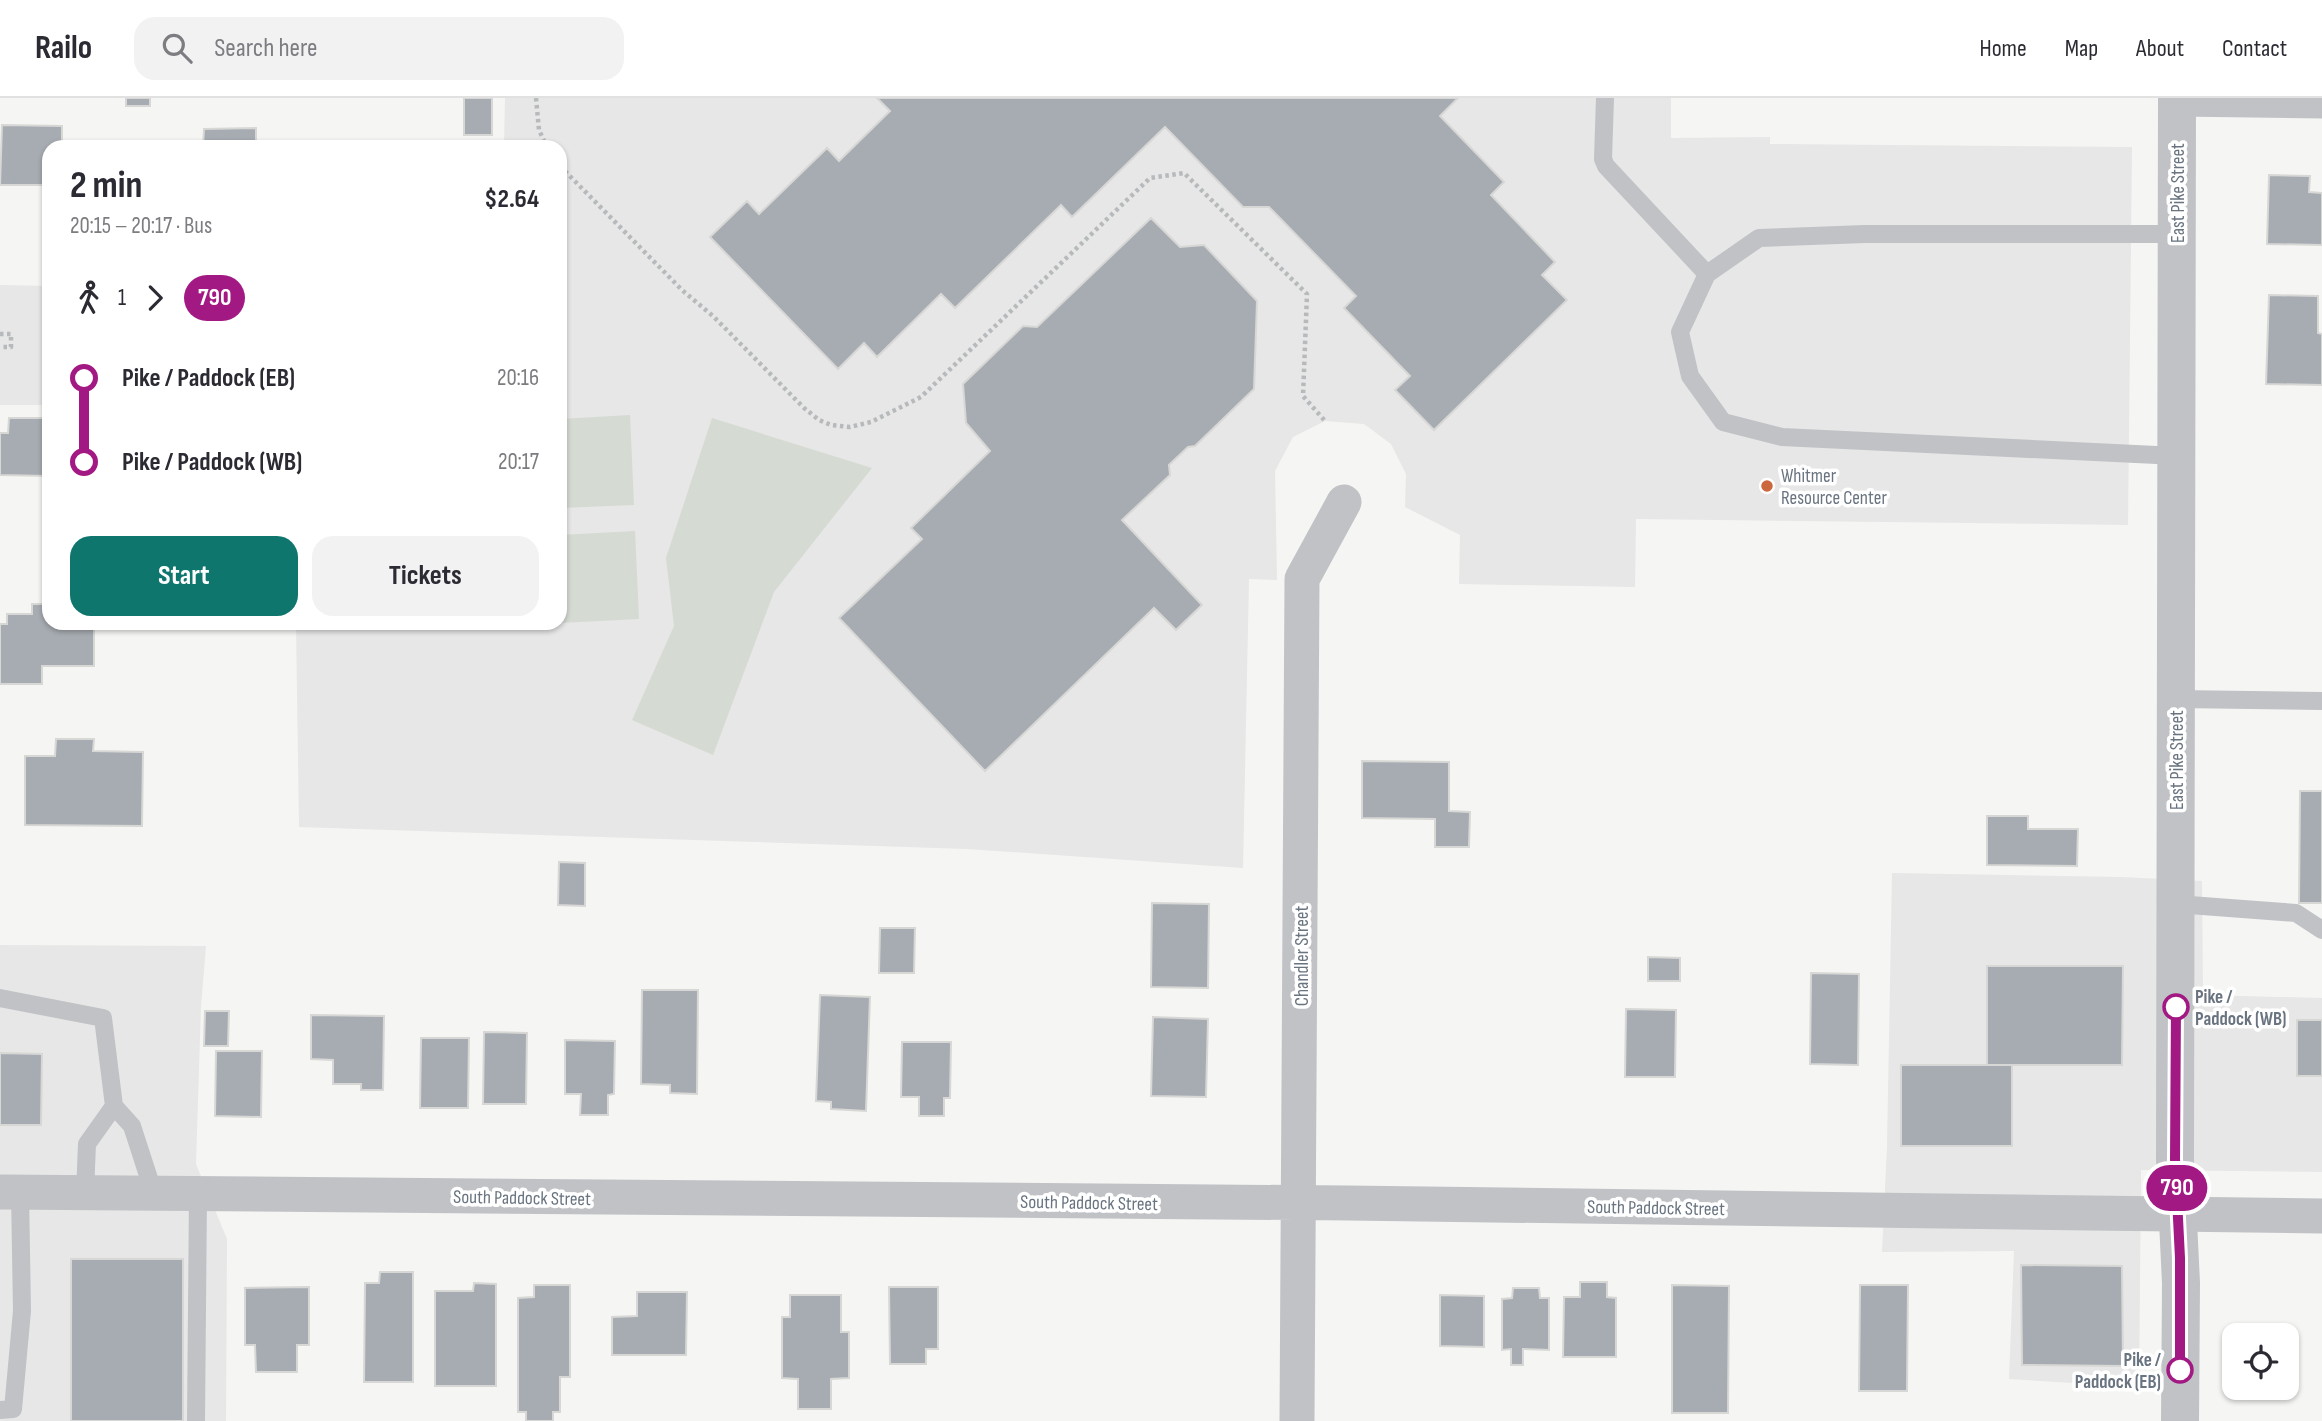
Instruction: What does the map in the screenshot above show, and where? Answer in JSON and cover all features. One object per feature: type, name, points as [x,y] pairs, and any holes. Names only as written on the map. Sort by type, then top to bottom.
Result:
[{"type":"street","points":[[2177,98],[2322,101]]},
{"type":"street","name":"East Pike Street","points":[[2177,98],[2175,1159],[2181,1283],[2180,1421]]},
{"type":"street","name":"Chandler Street","points":[[1297,1421],[1302,579],[1344,502]]},
{"type":"street","name":"South Paddock Street","points":[[10,1192],[1298,1203],[2322,1216]]},
{"type":"lane","points":[[1605,98],[1606,166],[1707,274]]},
{"type":"lane","points":[[2177,234],[1865,234],[1759,238],[1707,274],[1680,332],[1690,376],[1723,422],[1783,437],[2177,456]]},
{"type":"lane","points":[[2176,699],[2322,701]]},
{"type":"lane","points":[[2176,904],[2295,913],[2322,930]]},
{"type":"lane","points":[[0,998],[103,1018],[114,1106],[132,1126],[154,1194]]},
{"type":"lane","points":[[85,1193],[87,1144],[114,1106]]},
{"type":"lane","points":[[0,1410],[13,1409],[22,1311],[10,1192]]},
{"type":"lane","points":[[196,1421],[198,1194]]},
{"type":"path","points":[[536,98],[536,117],[544,140]]},
{"type":"path","points":[[567,173],[804,408],[819,420],[831,425],[850,427],[871,422],[921,397],[1150,178],[1184,173],[1307,294],[1303,396],[1325,421]]},
{"type":"path","points":[[0,334],[11,334],[11,347],[0,346]]},
{"type":"shaded area","name":"Whitmer Resource Center","points":[[505,98],[1671,98],[1671,138],[1770,137],[1770,144],[2132,147],[2128,525],[1636,519],[1635,587],[1459,584],[1460,535],[1405,507],[1406,474],[1391,444],[1364,424],[1325,421],[1293,437],[1275,471],[1277,580],[1249,579],[1243,868],[967,849],[299,827],[296,630],[567,630],[567,140],[504,140]]},
{"type":"shaded area","points":[[0,285],[42,286],[42,405],[0,405]]},
{"type":"shaded area","points":[[630,415],[634,505],[567,508],[567,419]]},
{"type":"shaded area","points":[[712,418],[872,468],[774,592],[713,755],[632,720],[674,626],[666,558]]},
{"type":"shaded area","points":[[635,531],[639,619],[567,623],[567,535]]},
{"type":"shaded area","points":[[1892,873],[2202,881],[2203,995],[2322,998],[2322,1172],[2141,1170],[2139,1387],[2009,1379],[2014,1251],[1882,1252],[1887,1147]]},
{"type":"shaded area","points":[[0,945],[206,946],[201,1006],[196,1164],[227,1239],[226,1421],[0,1421]]},
{"type":"building","points":[[126,98],[150,98],[150,106],[126,106]]},
{"type":"building","points":[[464,98],[492,98],[492,135],[464,135]]},
{"type":"building","points":[[877,98],[1458,98],[1440,116],[1504,182],[1491,195],[1555,262],[1542,275],[1567,300],[1434,430],[1395,390],[1410,376],[1344,308],[1356,296],[1269,207],[1243,207],[1165,127],[1072,217],[1061,205],[955,308],[941,294],[877,357],[864,343],[838,369],[710,237],[747,201],[759,214],[827,148],[839,161],[890,111]]},
{"type":"building","points":[[2,125],[62,126],[62,140],[42,140],[42,185],[0,185]]},
{"type":"building","points":[[256,128],[256,140],[203,140],[204,129]]},
{"type":"building","points":[[2269,175],[2310,176],[2309,192],[2322,193],[2322,245],[2267,244]]},
{"type":"building","points":[[1151,218],[1180,247],[1204,245],[1257,301],[1254,389],[1195,446],[1188,447],[1169,465],[1170,475],[1122,520],[1202,605],[1176,630],[1154,608],[985,771],[839,618],[922,539],[911,528],[990,451],[966,423],[963,384],[1023,326],[1037,327]]},
{"type":"building","points":[[2269,295],[2318,296],[2318,333],[2322,334],[2322,385],[2266,384]]},
{"type":"building","points":[[9,418],[42,418],[42,476],[0,475],[0,433],[8,433]]},
{"type":"building","points":[[32,604],[42,604],[42,630],[94,630],[94,666],[42,666],[42,684],[0,684],[0,624],[7,624],[7,614],[32,614]]},
{"type":"building","points":[[56,739],[94,739],[93,751],[143,752],[142,826],[25,825],[25,756],[55,756]]},
{"type":"building","points":[[1362,761],[1449,762],[1449,811],[1470,812],[1469,847],[1435,847],[1435,819],[1362,818]]},
{"type":"building","points":[[2300,791],[2322,791],[2322,903],[2299,903]]},
{"type":"building","points":[[1987,816],[2028,816],[2028,829],[2078,829],[2077,866],[1987,865]]},
{"type":"building","points":[[559,862],[585,863],[585,906],[558,905]]},
{"type":"building","points":[[1152,903],[1209,904],[1208,988],[1151,987]]},
{"type":"building","points":[[880,928],[915,928],[914,973],[879,973]]},
{"type":"building","points":[[1648,957],[1680,958],[1680,981],[1648,981]]},
{"type":"building","points":[[1987,966],[2123,966],[2122,1065],[1987,1065]]},
{"type":"building","points":[[1811,973],[1859,974],[1858,1065],[1810,1064]]},
{"type":"building","points":[[642,990],[698,990],[697,1094],[670,1093],[670,1085],[641,1084]]},
{"type":"building","points":[[820,995],[870,997],[866,1111],[831,1109],[831,1102],[816,1101]]},
{"type":"building","points":[[1626,1009],[1676,1010],[1675,1077],[1625,1077]]},
{"type":"building","points":[[205,1011],[229,1011],[228,1046],[204,1046]]},
{"type":"building","points":[[311,1015],[384,1016],[383,1090],[361,1090],[361,1084],[333,1084],[333,1060],[311,1059]]},
{"type":"building","points":[[1153,1017],[1208,1019],[1206,1097],[1151,1096]]},
{"type":"building","points":[[2297,1020],[2322,1020],[2322,1076],[2297,1076]]},
{"type":"building","points":[[484,1032],[527,1033],[526,1104],[483,1104]]},
{"type":"building","points":[[421,1038],[469,1038],[468,1108],[420,1108]]},
{"type":"building","points":[[565,1040],[615,1041],[614,1094],[608,1095],[608,1115],[580,1115],[581,1094],[565,1094]]},
{"type":"building","points":[[902,1042],[951,1042],[950,1098],[944,1098],[944,1116],[919,1116],[919,1097],[901,1097]]},
{"type":"building","points":[[216,1051],[262,1051],[261,1117],[215,1116]]},
{"type":"building","points":[[0,1053],[42,1054],[41,1125],[0,1125]]},
{"type":"building","points":[[1901,1065],[2012,1065],[2012,1146],[1901,1146]]},
{"type":"building","points":[[71,1259],[183,1259],[183,1421],[71,1421]]},
{"type":"building","points":[[2021,1265],[2122,1266],[2123,1366],[2022,1365]]},
{"type":"building","points":[[380,1272],[413,1272],[413,1382],[364,1382],[365,1283],[379,1283]]},
{"type":"building","points":[[1580,1282],[1607,1282],[1607,1297],[1616,1298],[1616,1357],[1563,1357],[1564,1297],[1580,1297]]},
{"type":"building","points":[[474,1283],[496,1284],[496,1386],[435,1386],[435,1291],[473,1291]]},
{"type":"building","points":[[534,1285],[570,1285],[570,1377],[560,1377],[560,1412],[553,1412],[553,1421],[526,1421],[526,1412],[518,1412],[518,1298],[534,1297]]},
{"type":"building","points":[[1672,1285],[1729,1286],[1728,1413],[1672,1413]]},
{"type":"building","points":[[1860,1285],[1908,1285],[1907,1391],[1859,1391]]},
{"type":"building","points":[[309,1287],[309,1345],[297,1345],[297,1372],[256,1372],[255,1345],[245,1345],[245,1288]]},
{"type":"building","points":[[889,1287],[938,1287],[938,1349],[926,1349],[926,1364],[890,1364]]},
{"type":"building","points":[[1513,1288],[1539,1288],[1540,1298],[1549,1298],[1549,1350],[1523,1349],[1523,1365],[1511,1365],[1511,1349],[1502,1350],[1502,1299],[1512,1298]]},
{"type":"building","points":[[637,1292],[687,1292],[686,1355],[612,1355],[612,1317],[637,1316]]},
{"type":"building","points":[[790,1295],[841,1295],[841,1332],[849,1332],[849,1378],[831,1379],[831,1409],[798,1409],[798,1379],[782,1378],[782,1317],[790,1317]]},
{"type":"building","points":[[1440,1295],[1484,1296],[1484,1347],[1440,1346]]},
{"type":"bus line","name":"790","points":[[2176,1007],[2175,1159],[2180,1258],[2180,1370]]},
{"type":"place","name":"Whitmer Resource Center","points":[[1767,486]]},
{"type":"place","name":"Pike / Paddock (WB)","points":[[2176,1007]]},
{"type":"place","name":"Pike / Paddock (EB)","points":[[2180,1370]]}]
